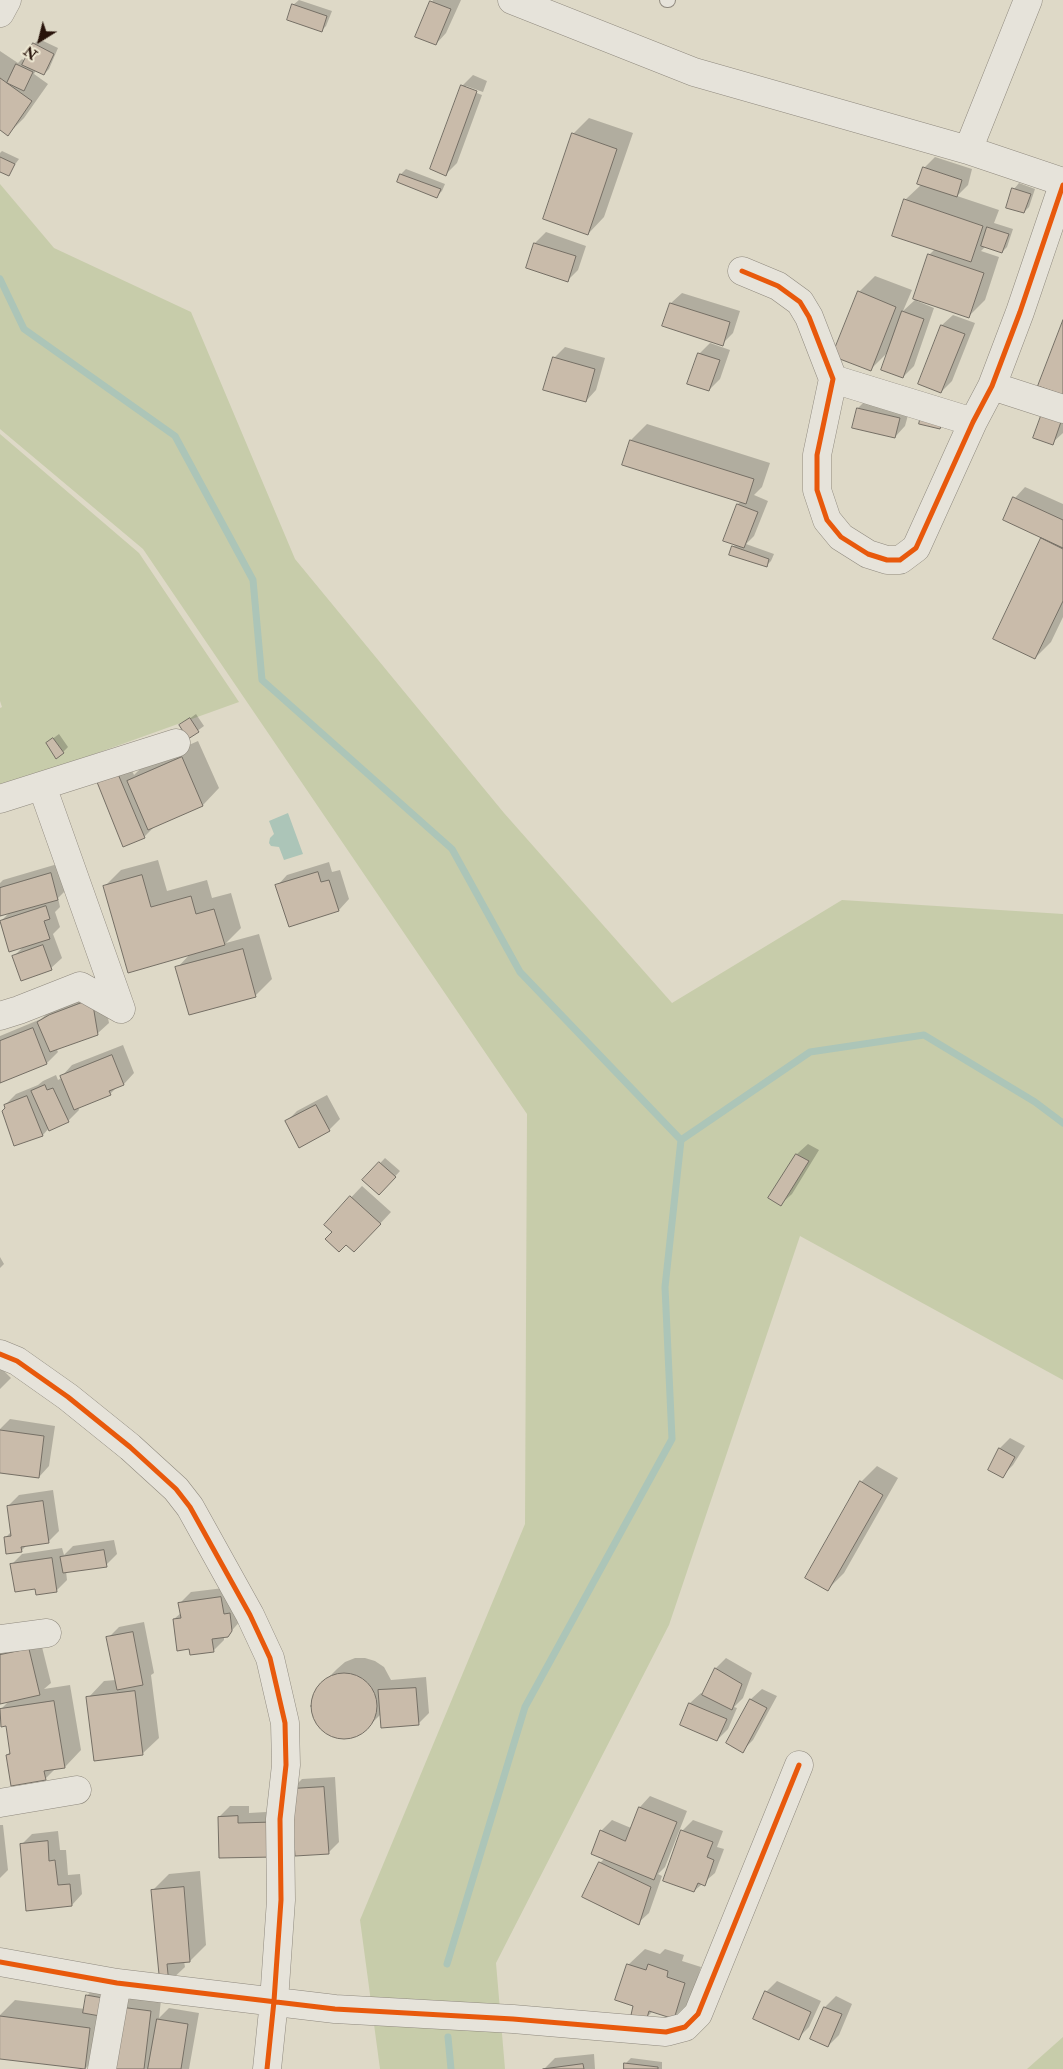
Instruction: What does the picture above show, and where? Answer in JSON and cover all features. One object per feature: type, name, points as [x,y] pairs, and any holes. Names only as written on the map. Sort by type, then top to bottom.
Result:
[{"type":"street","points":[[0,13],[7,0]]},
{"type":"street","points":[[512,0],[694,72],[968,150],[1063,184],[1055,233],[992,386],[973,422],[916,548],[900,560],[887,560],[868,554],[841,537],[827,520],[817,490],[817,455],[833,378],[809,317],[800,302],[778,286],[742,271]]},
{"type":"street","points":[[968,150],[1028,0]]},
{"type":"street","points":[[833,378],[973,422]]},
{"type":"street","points":[[992,386],[1063,409]]},
{"type":"street","points":[[0,798],[176,743]]},
{"type":"street","points":[[0,1016],[80,986],[121,1009],[42,786]]},
{"type":"street","points":[[0,1354],[17,1361],[68,1397],[130,1447],[176,1489],[190,1507],[250,1615],[270,1658],[284,1723],[286,1765],[280,1820],[281,1900],[267,2069]]},
{"type":"street","points":[[0,1639],[47,1633]]},
{"type":"street","points":[[0,1962],[117,1983],[335,2009],[513,2019],[666,2032],[685,2027],[698,2014],[799,1765]]},
{"type":"street","points":[[0,1803],[77,1790]]},
{"type":"street","points":[[102,2069],[117,1983]]},
{"type":"shaded area","points":[[0,184],[54,248],[191,312],[295,559],[504,813],[672,1003],[842,900],[1063,914],[1063,1380],[800,1236],[669,1625],[496,1963],[505,2069],[380,2069],[360,1920],[525,1524],[527,1114],[143,549],[0,429]]},
{"type":"shaded area","points":[[0,434],[139,553],[239,702],[0,788],[0,708],[2,707],[0,701]]},
{"type":"shaded area","points":[[288,813],[303,854],[284,860],[279,847],[271,846],[269,843],[270,838],[274,834],[269,821]]},
{"type":"shaded area","points":[[1063,2037],[1063,2069],[1027,2069]]},
{"type":"building","points":[[430,1],[451,9],[436,45],[415,37]]},
{"type":"building","points":[[292,4],[327,16],[322,32],[287,20]]},
{"type":"building","points":[[33,43],[54,54],[44,75],[22,65]]},
{"type":"building","points":[[16,64],[33,72],[24,91],[7,83]]},
{"type":"building","points":[[0,78],[32,101],[8,136],[0,130]]},
{"type":"building","points":[[461,85],[477,91],[446,176],[430,169]]},
{"type":"building","points":[[572,133],[617,149],[588,235],[543,219]]},
{"type":"building","points":[[0,157],[15,164],[9,176],[0,172]]},
{"type":"building","points":[[923,167],[962,180],[957,197],[917,184]]},
{"type":"building","points":[[400,174],[441,189],[437,198],[397,182]]},
{"type":"building","points":[[1012,188],[1031,194],[1024,213],[1006,208]]},
{"type":"building","points":[[904,199],[983,226],[971,262],[892,236]]},
{"type":"building","points":[[987,227],[1009,234],[1002,253],[981,246]]},
{"type":"building","points":[[534,243],[576,256],[568,282],[526,268]]},
{"type":"building","points":[[928,254],[984,273],[969,318],[913,299]]},
{"type":"building","points":[[858,291],[896,307],[871,371],[832,356]]},
{"type":"building","points":[[670,303],[730,322],[723,346],[662,326]]},
{"type":"building","points":[[902,311],[924,319],[903,378],[881,370]]},
{"type":"building","points":[[1063,320],[1063,395],[1038,386]]},
{"type":"building","points":[[941,325],[965,334],[941,393],[918,384]]},
{"type":"building","points":[[698,353],[720,360],[709,391],[687,384]]},
{"type":"building","points":[[553,357],[595,369],[586,402],[543,390]]},
{"type":"building","points":[[1045,405],[1063,416],[1053,445],[1033,438]]},
{"type":"building","points":[[857,408],[900,418],[895,438],[852,428]]},
{"type":"building","points":[[921,416],[942,422],[940,429],[919,424]]},
{"type":"building","points":[[630,440],[754,479],[746,504],[622,465]]},
{"type":"building","points":[[1013,497],[1063,520],[1063,548],[1003,520]]},
{"type":"building","points":[[737,504],[758,512],[744,548],[723,541]]},
{"type":"building","points":[[1041,538],[1063,549],[1063,601],[1035,659],[993,639]]},
{"type":"building","points":[[732,546],[769,559],[767,567],[729,555]]},
{"type":"building","points":[[190,718],[199,732],[188,739],[179,725]]},
{"type":"building","points":[[53,738],[64,753],[56,759],[46,743]]},
{"type":"building","points":[[182,757],[203,806],[148,830],[127,781]]},
{"type":"building","points":[[118,774],[145,838],[123,847],[97,782]]},
{"type":"building","points":[[318,872],[321,882],[329,880],[339,911],[289,927],[275,885]]},
{"type":"building","points":[[51,873],[58,900],[0,916],[0,888]]},
{"type":"building","points":[[142,875],[151,907],[191,896],[196,914],[214,909],[225,945],[128,973],[103,886]]},
{"type":"building","points":[[46,906],[50,919],[44,921],[50,939],[9,952],[0,921]]},
{"type":"building","points":[[43,945],[52,970],[21,981],[12,956]]},
{"type":"building","points":[[243,949],[256,997],[189,1015],[175,967]]},
{"type":"building","points":[[92,999],[98,1035],[50,1052],[37,1022],[49,1015]]},
{"type":"building","points":[[33,1028],[47,1064],[0,1083],[0,1041]]},
{"type":"building","points":[[112,1055],[124,1085],[109,1091],[111,1095],[74,1110],[60,1076]]},
{"type":"building","points":[[45,1085],[47,1090],[53,1088],[69,1122],[49,1131],[31,1091]]},
{"type":"building","points":[[27,1096],[43,1136],[14,1146],[2,1111],[5,1108],[4,1105]]},
{"type":"building","points":[[316,1105],[330,1131],[299,1148],[285,1121]]},
{"type":"building","points":[[796,1154],[809,1161],[781,1206],[768,1198]]},
{"type":"building","points":[[379,1162],[396,1177],[379,1195],[362,1180]]},
{"type":"building","points":[[350,1196],[381,1224],[354,1252],[346,1245],[339,1252],[325,1239],[332,1232],[324,1225]]},
{"type":"building","points":[[0,1430],[44,1436],[39,1478],[0,1473]]},
{"type":"building","points":[[999,1448],[1015,1457],[1003,1478],[988,1470]]},
{"type":"building","points":[[860,1481],[883,1495],[828,1591],[805,1578]]},
{"type":"building","points":[[43,1501],[49,1543],[21,1547],[22,1552],[6,1554],[4,1537],[11,1536],[7,1506]]},
{"type":"building","points":[[104,1550],[107,1567],[63,1573],[60,1557]]},
{"type":"building","points":[[52,1558],[57,1592],[36,1595],[35,1589],[15,1592],[10,1564]]},
{"type":"building","points":[[221,1597],[224,1614],[230,1613],[232,1631],[228,1637],[212,1639],[214,1652],[190,1655],[189,1649],[177,1651],[173,1619],[181,1618],[178,1603]]},
{"type":"building","points":[[133,1632],[143,1685],[117,1690],[106,1637]]},
{"type":"building","points":[[29,1649],[40,1695],[0,1704],[0,1655]]},
{"type":"building","points":[[715,1668],[742,1684],[732,1710],[702,1695]]},
{"type":"building","points":[[344,1673],[356,1676],[367,1683],[374,1694],[377,1706],[374,1718],[367,1729],[356,1736],[344,1739],[332,1736],[321,1729],[314,1718],[311,1706],[314,1694],[321,1683],[332,1676]]},
{"type":"building","points":[[416,1688],[419,1725],[381,1728],[378,1690]]},
{"type":"building","points":[[135,1691],[143,1755],[94,1761],[86,1697]]},
{"type":"building","points":[[750,1699],[767,1708],[743,1753],[726,1743]]},
{"type":"building","points":[[54,1701],[65,1768],[44,1771],[46,1780],[11,1786],[6,1755],[10,1754],[6,1726],[1,1727],[0,1709]]},
{"type":"building","points":[[689,1703],[727,1719],[717,1741],[680,1725]]},
{"type":"building","points":[[324,1787],[329,1854],[295,1856],[290,1789]]},
{"type":"building","points":[[639,1807],[677,1822],[654,1880],[591,1854],[600,1830],[625,1841]]},
{"type":"building","points":[[238,1816],[238,1823],[273,1822],[274,1857],[219,1858],[218,1817]]},
{"type":"building","points":[[681,1830],[713,1842],[707,1857],[714,1860],[705,1886],[698,1883],[694,1892],[663,1881]]},
{"type":"building","points":[[48,1841],[49,1861],[55,1860],[58,1885],[70,1884],[72,1906],[26,1911],[20,1844]]},
{"type":"building","points":[[599,1862],[651,1887],[639,1925],[582,1897]]},
{"type":"building","points":[[184,1887],[190,1962],[167,1964],[169,1984],[160,1985],[151,1890]]},
{"type":"building","points":[[627,1964],[646,1970],[648,1964],[668,1971],[667,1977],[685,1983],[674,2019],[649,2011],[646,2021],[631,2015],[633,2006],[615,2000]]},
{"type":"building","points":[[765,1991],[811,2012],[799,2040],[753,2019]]},
{"type":"building","points":[[86,1995],[103,1998],[100,2016],[83,2013]]},
{"type":"building","points":[[120,2007],[151,2011],[144,2069],[112,2069]]},
{"type":"building","points":[[824,2007],[842,2014],[828,2047],[810,2039]]},
{"type":"building","points":[[0,2016],[90,2028],[85,2069],[0,2059]]},
{"type":"building","points":[[157,2019],[188,2024],[181,2069],[148,2069]]},
{"type":"building","points":[[624,2063],[658,2067],[658,2069],[624,2069]]},
{"type":"building","points":[[583,2064],[584,2069],[543,2069]]},
{"type":"waterway","points":[[0,279],[24,329],[175,436],[253,580],[262,680],[452,849],[520,972],[681,1140],[810,1052],[924,1035],[1035,1102],[1063,1123]]},
{"type":"waterway","points":[[447,1964],[525,1707],[672,1439],[665,1287],[681,1140]]},
{"type":"waterway","points":[[448,2037],[451,2069]]},
{"type":"cycle path","points":[[742,271],[778,286],[800,302],[809,317],[833,379],[817,455],[817,490],[827,520],[841,537],[868,554],[887,560],[900,560],[916,548],[973,422],[992,386],[1020,312],[1063,185]]},
{"type":"cycle path","points":[[0,1354],[17,1361],[68,1397],[130,1447],[176,1489],[190,1507],[250,1615],[270,1658],[285,1723],[286,1765],[280,1819],[281,1900],[267,2069]]},
{"type":"cycle path","points":[[0,1962],[117,1983],[335,2009],[513,2019],[666,2032],[685,2027],[698,2014],[799,1765]]}]
